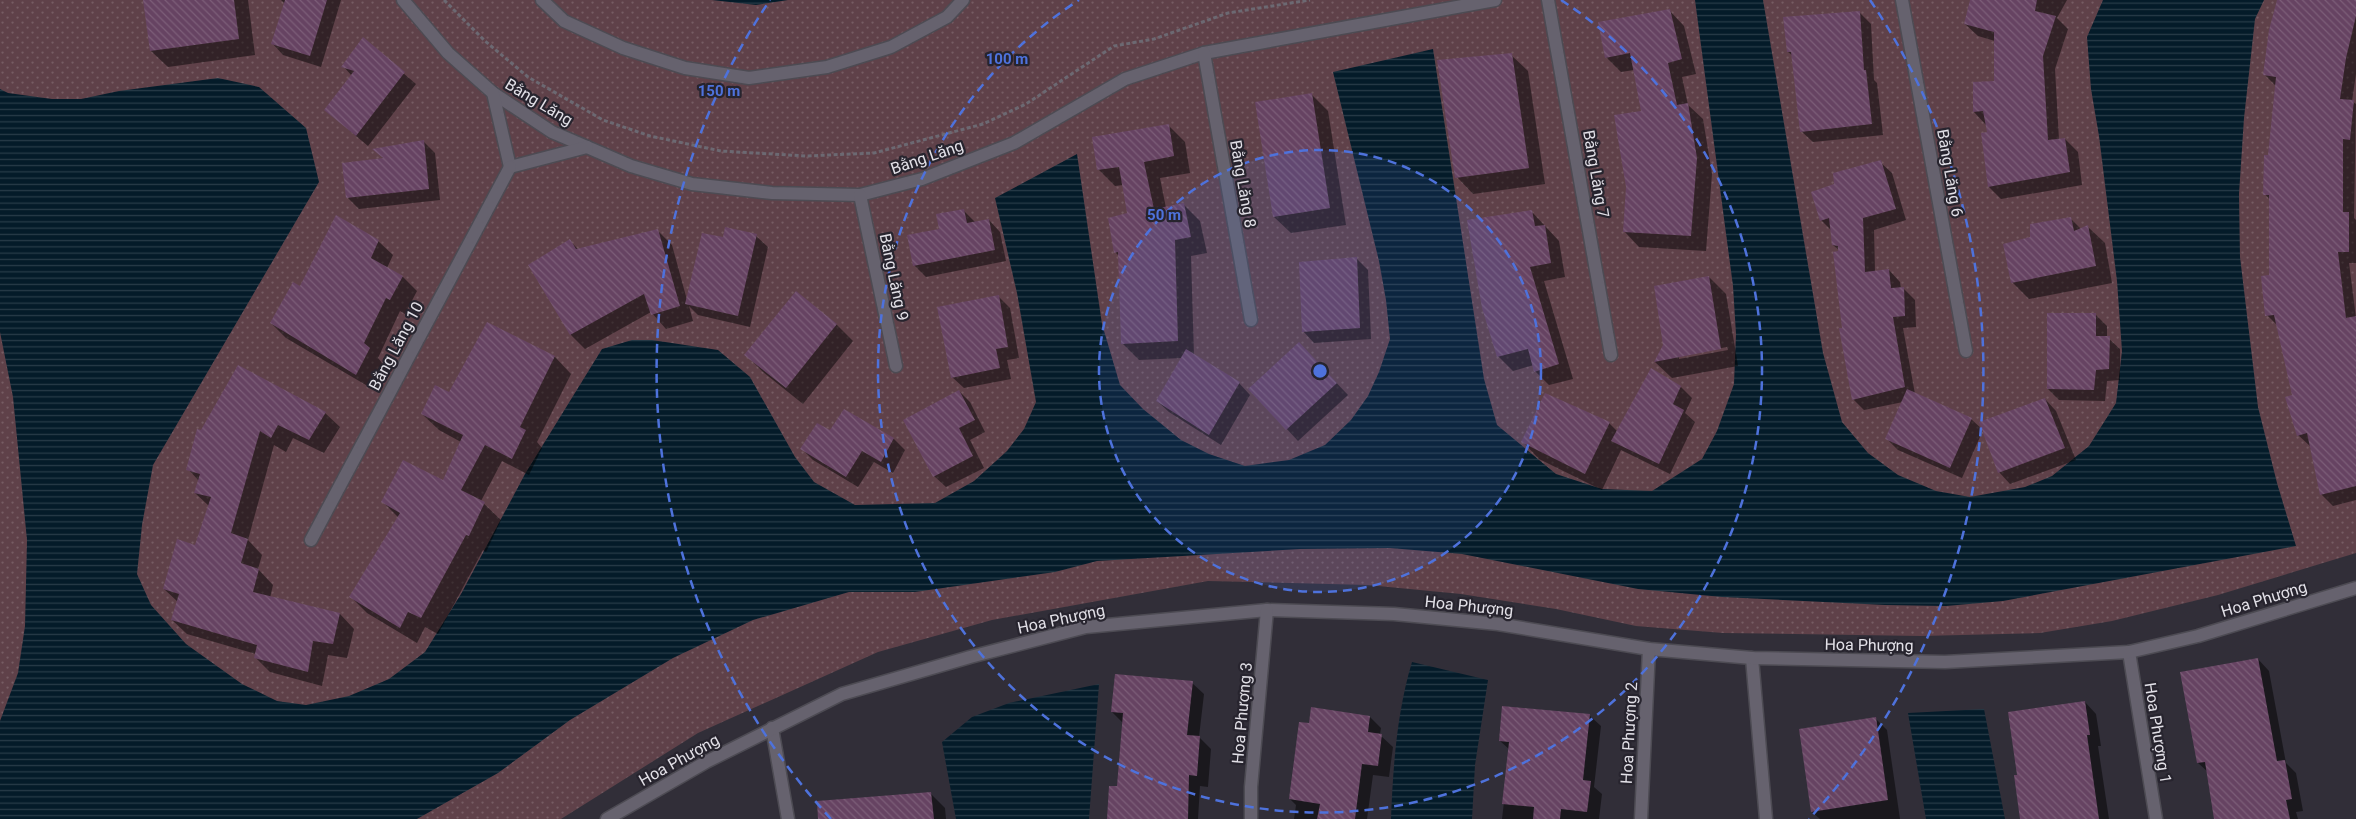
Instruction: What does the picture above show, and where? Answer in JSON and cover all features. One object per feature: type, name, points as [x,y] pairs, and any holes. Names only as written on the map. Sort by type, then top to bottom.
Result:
[{"type":"street","name":"Bằng Lăng","points":[[404,0],[448,53],[493,93],[552,132],[630,166],[692,184],[772,193],[860,195],[922,179],[1014,143],[1125,79],[1204,53],[1495,0]]},
{"type":"street","points":[[542,0],[564,21],[622,48],[685,68],[749,78],[827,66],[891,47],[947,17],[963,0]]},
{"type":"street","name":"Bằng Lăng 7","points":[[1548,0],[1611,354]]},
{"type":"street","name":"Bằng Lăng 6","points":[[1902,0],[1966,351]]},
{"type":"street","name":"Bằng Lăng 8","points":[[1204,53],[1251,320]]},
{"type":"street","points":[[493,93],[510,167],[587,147]]},
{"type":"street","name":"Bằng Lăng 10","points":[[311,540],[510,167]]},
{"type":"street","name":"Bằng Lăng 9","points":[[860,195],[896,366]]},
{"type":"street","name":"Hoa Phượng","points":[[607,819],[706,762],[842,694],[970,657],[1086,627],[1267,610],[1394,614],[1498,624],[1649,649],[1752,658],[1946,662],[2129,652],[2198,636],[2356,588]]},
{"type":"street","name":"Hoa Phượng 3","points":[[1251,819],[1251,787],[1267,610]]},
{"type":"street","name":"Hoa Phượng 2","points":[[1641,819],[1649,649]]},
{"type":"street","name":"Hoa Phượng 1","points":[[2129,652],[2156,819]]},
{"type":"street","points":[[1752,658],[1766,819]]},
{"type":"street","points":[[772,728],[788,819]]},
{"type":"path","points":[[444,0],[485,41],[528,77],[603,120],[650,136],[721,151],[806,156],[874,153],[983,124],[1026,104],[1114,46],[1154,38],[1228,13],[1310,0]]},
{"type":"shaded area","points":[[0,0],[2356,0],[2356,553],[2218,595],[2112,621],[2040,633],[1921,636],[1723,633],[1636,626],[1556,609],[1461,594],[1368,585],[1208,581],[992,620],[878,652],[698,733],[561,819],[0,819]]},
{"type":"water","points":[[712,0],[788,0],[756,5]]},
{"type":"water","points":[[1695,0],[1763,0],[1823,353],[1842,422],[1868,453],[1898,475],[1936,491],[1970,497],[2025,487],[2052,476],[2089,446],[2116,403],[2122,351],[2117,281],[2099,136],[2091,89],[2087,37],[2103,0],[2264,0],[2255,19],[2244,118],[2239,194],[2240,257],[2258,407],[2277,483],[2296,546],[2003,601],[1946,606],[1722,597],[1638,589],[1462,554],[1390,548],[1300,549],[1097,561],[1055,572],[915,592],[849,592],[753,620],[673,658],[570,720],[498,773],[417,819],[0,819],[0,721],[18,673],[25,626],[27,540],[13,397],[0,332],[0,89],[8,93],[52,99],[81,99],[119,91],[218,78],[259,87],[306,128],[319,182],[153,465],[142,525],[137,574],[151,605],[186,644],[242,684],[277,701],[306,705],[349,696],[389,679],[425,652],[461,594],[525,474],[602,349],[632,340],[652,340],[718,350],[750,377],[795,457],[814,482],[855,505],[935,503],[974,481],[1007,451],[1024,429],[1036,402],[1017,293],[995,198],[1077,154],[1102,324],[1120,385],[1143,409],[1181,440],[1209,454],[1245,466],[1289,460],[1325,445],[1351,420],[1368,396],[1379,372],[1390,339],[1379,261],[1333,72],[1433,49],[1484,379],[1497,425],[1556,474],[1602,489],[1652,491],[1702,459],[1717,431],[1734,384],[1736,334],[1733,286]]},
{"type":"water","points":[[1412,662],[1488,680],[1475,765],[1472,819],[1391,819],[1397,739],[1403,700]]},
{"type":"water","points":[[1099,684],[1089,819],[956,819],[942,742],[972,717],[1009,703]]},
{"type":"water","points":[[1984,709],[2005,819],[1926,819],[1908,713]]},
{"type":"building","points":[[143,0],[234,0],[239,39],[150,51]]},
{"type":"building","points":[[285,0],[327,0],[310,56],[271,44]]},
{"type":"building","points":[[1970,0],[2037,0],[2035,11],[2056,16],[2043,56],[2048,140],[2065,138],[2070,172],[1988,187],[1981,133],[1987,132],[1983,111],[1973,112],[1973,82],[1994,81],[1994,32],[1964,24]]},
{"type":"building","points":[[2277,0],[2356,0],[2356,16],[2346,58],[2340,99],[2354,100],[2350,140],[2343,139],[2343,212],[2349,212],[2349,252],[2338,252],[2346,318],[2356,316],[2356,486],[2320,495],[2307,433],[2297,436],[2285,397],[2292,395],[2274,315],[2265,316],[2261,276],[2269,275],[2269,195],[2263,195],[2264,155],[2268,155],[2276,77],[2263,75],[2269,30]]},
{"type":"building","points":[[1670,9],[1682,59],[1668,63],[1677,105],[1688,103],[1697,158],[1691,236],[1623,232],[1626,187],[1614,115],[1641,111],[1630,53],[1605,58],[1598,22]]},
{"type":"building","points":[[1860,11],[1864,70],[1866,70],[1872,124],[1800,132],[1791,52],[1787,52],[1783,17]]},
{"type":"building","points":[[363,37],[405,72],[356,136],[324,110],[354,71],[341,67]]},
{"type":"building","points":[[1512,53],[1529,168],[1455,178],[1437,60]]},
{"type":"building","points":[[1312,93],[1330,208],[1273,217],[1255,102]]},
{"type":"building","points":[[1169,124],[1174,156],[1144,162],[1154,209],[1184,203],[1191,237],[1175,240],[1178,341],[1121,344],[1118,252],[1114,253],[1108,218],[1127,213],[1119,167],[1097,170],[1092,137]]},
{"type":"building","points":[[424,140],[429,189],[346,198],[342,163],[383,158],[372,149]]},
{"type":"building","points":[[1881,160],[1896,209],[1863,218],[1865,272],[1889,269],[1891,288],[1904,287],[1905,316],[1893,317],[1905,387],[1852,400],[1839,328],[1842,328],[1833,252],[1838,251],[1838,246],[1832,245],[1829,218],[1820,221],[1811,192],[1834,184],[1833,173]]},
{"type":"building","points":[[964,209],[967,223],[989,219],[995,250],[913,266],[907,235],[939,229],[936,214]]},
{"type":"building","points":[[1532,210],[1535,226],[1545,225],[1551,263],[1530,267],[1559,364],[1534,372],[1528,349],[1497,357],[1482,308],[1467,220]]},
{"type":"building","points":[[336,215],[379,240],[371,258],[403,276],[390,300],[386,298],[364,343],[370,348],[356,375],[270,323],[293,282],[300,286]]},
{"type":"building","points":[[2071,217],[2074,231],[2088,225],[2096,266],[2011,283],[2003,244],[2030,237],[2030,224]]},
{"type":"building","points":[[725,227],[757,234],[738,316],[685,304],[702,233],[723,237]]},
{"type":"building","points":[[658,229],[680,306],[651,315],[644,294],[570,335],[528,265],[570,239],[576,249]]},
{"type":"building","points":[[1357,257],[1360,328],[1302,332],[1299,262]]},
{"type":"building","points":[[1709,276],[1721,349],[1654,362],[1663,345],[1654,286]]},
{"type":"building","points":[[796,291],[837,324],[786,388],[744,355]]},
{"type":"building","points":[[999,295],[1008,347],[996,349],[1000,368],[951,378],[937,307]]},
{"type":"building","points":[[2047,313],[2096,313],[2096,336],[2110,336],[2109,369],[2096,370],[2094,390],[2047,389]]},
{"type":"building","points":[[487,322],[555,356],[520,427],[526,430],[512,459],[485,445],[461,490],[485,502],[469,536],[466,535],[421,618],[408,612],[400,628],[349,597],[400,513],[381,502],[403,460],[443,480],[463,435],[421,414],[435,385],[449,392]]},
{"type":"building","points":[[1299,342],[1337,383],[1286,430],[1248,389]]},
{"type":"building","points":[[1186,349],[1240,382],[1209,435],[1156,401]]},
{"type":"building","points":[[238,365],[326,412],[309,440],[278,425],[271,438],[260,431],[231,533],[248,539],[241,563],[259,569],[253,592],[340,613],[333,644],[313,641],[308,672],[254,658],[257,645],[171,620],[179,594],[163,589],[177,539],[195,545],[211,497],[194,493],[200,474],[186,470],[197,429],[201,430]]},
{"type":"building","points":[[1651,368],[1681,386],[1673,404],[1684,410],[1659,464],[1611,441]]},
{"type":"building","points":[[1907,389],[1972,418],[1950,468],[1885,439]]},
{"type":"building","points":[[959,390],[975,420],[959,428],[973,456],[933,477],[903,420]]},
{"type":"building","points":[[1545,393],[1610,422],[1585,474],[1521,442]]},
{"type":"building","points":[[2045,398],[2065,448],[1998,473],[1979,422]]},
{"type":"building","points":[[844,409],[894,438],[881,462],[862,451],[846,477],[800,449],[817,423],[830,430]]},
{"type":"building","points":[[2258,658],[2277,761],[2285,760],[2292,799],[2286,800],[2290,819],[2214,819],[2205,762],[2197,763],[2180,672]]},
{"type":"building","points":[[1115,674],[1193,681],[1187,735],[1200,736],[1197,776],[1189,775],[1188,819],[1107,819],[1109,786],[1117,786],[1123,713],[1111,712]]},
{"type":"building","points":[[2085,701],[2090,735],[2087,735],[2099,819],[2020,819],[2014,775],[2017,775],[2008,712]]},
{"type":"building","points":[[1502,706],[1590,714],[1583,780],[1591,781],[1587,812],[1561,809],[1560,819],[1533,819],[1534,807],[1502,804],[1509,742],[1499,741]]},
{"type":"building","points":[[1311,707],[1370,716],[1368,732],[1382,734],[1378,766],[1362,764],[1355,819],[1317,819],[1320,804],[1289,799],[1299,722],[1309,723]]},
{"type":"building","points":[[1876,717],[1888,800],[1811,812],[1799,729]]},
{"type":"building","points":[[931,792],[934,819],[818,819],[817,801]]}]
